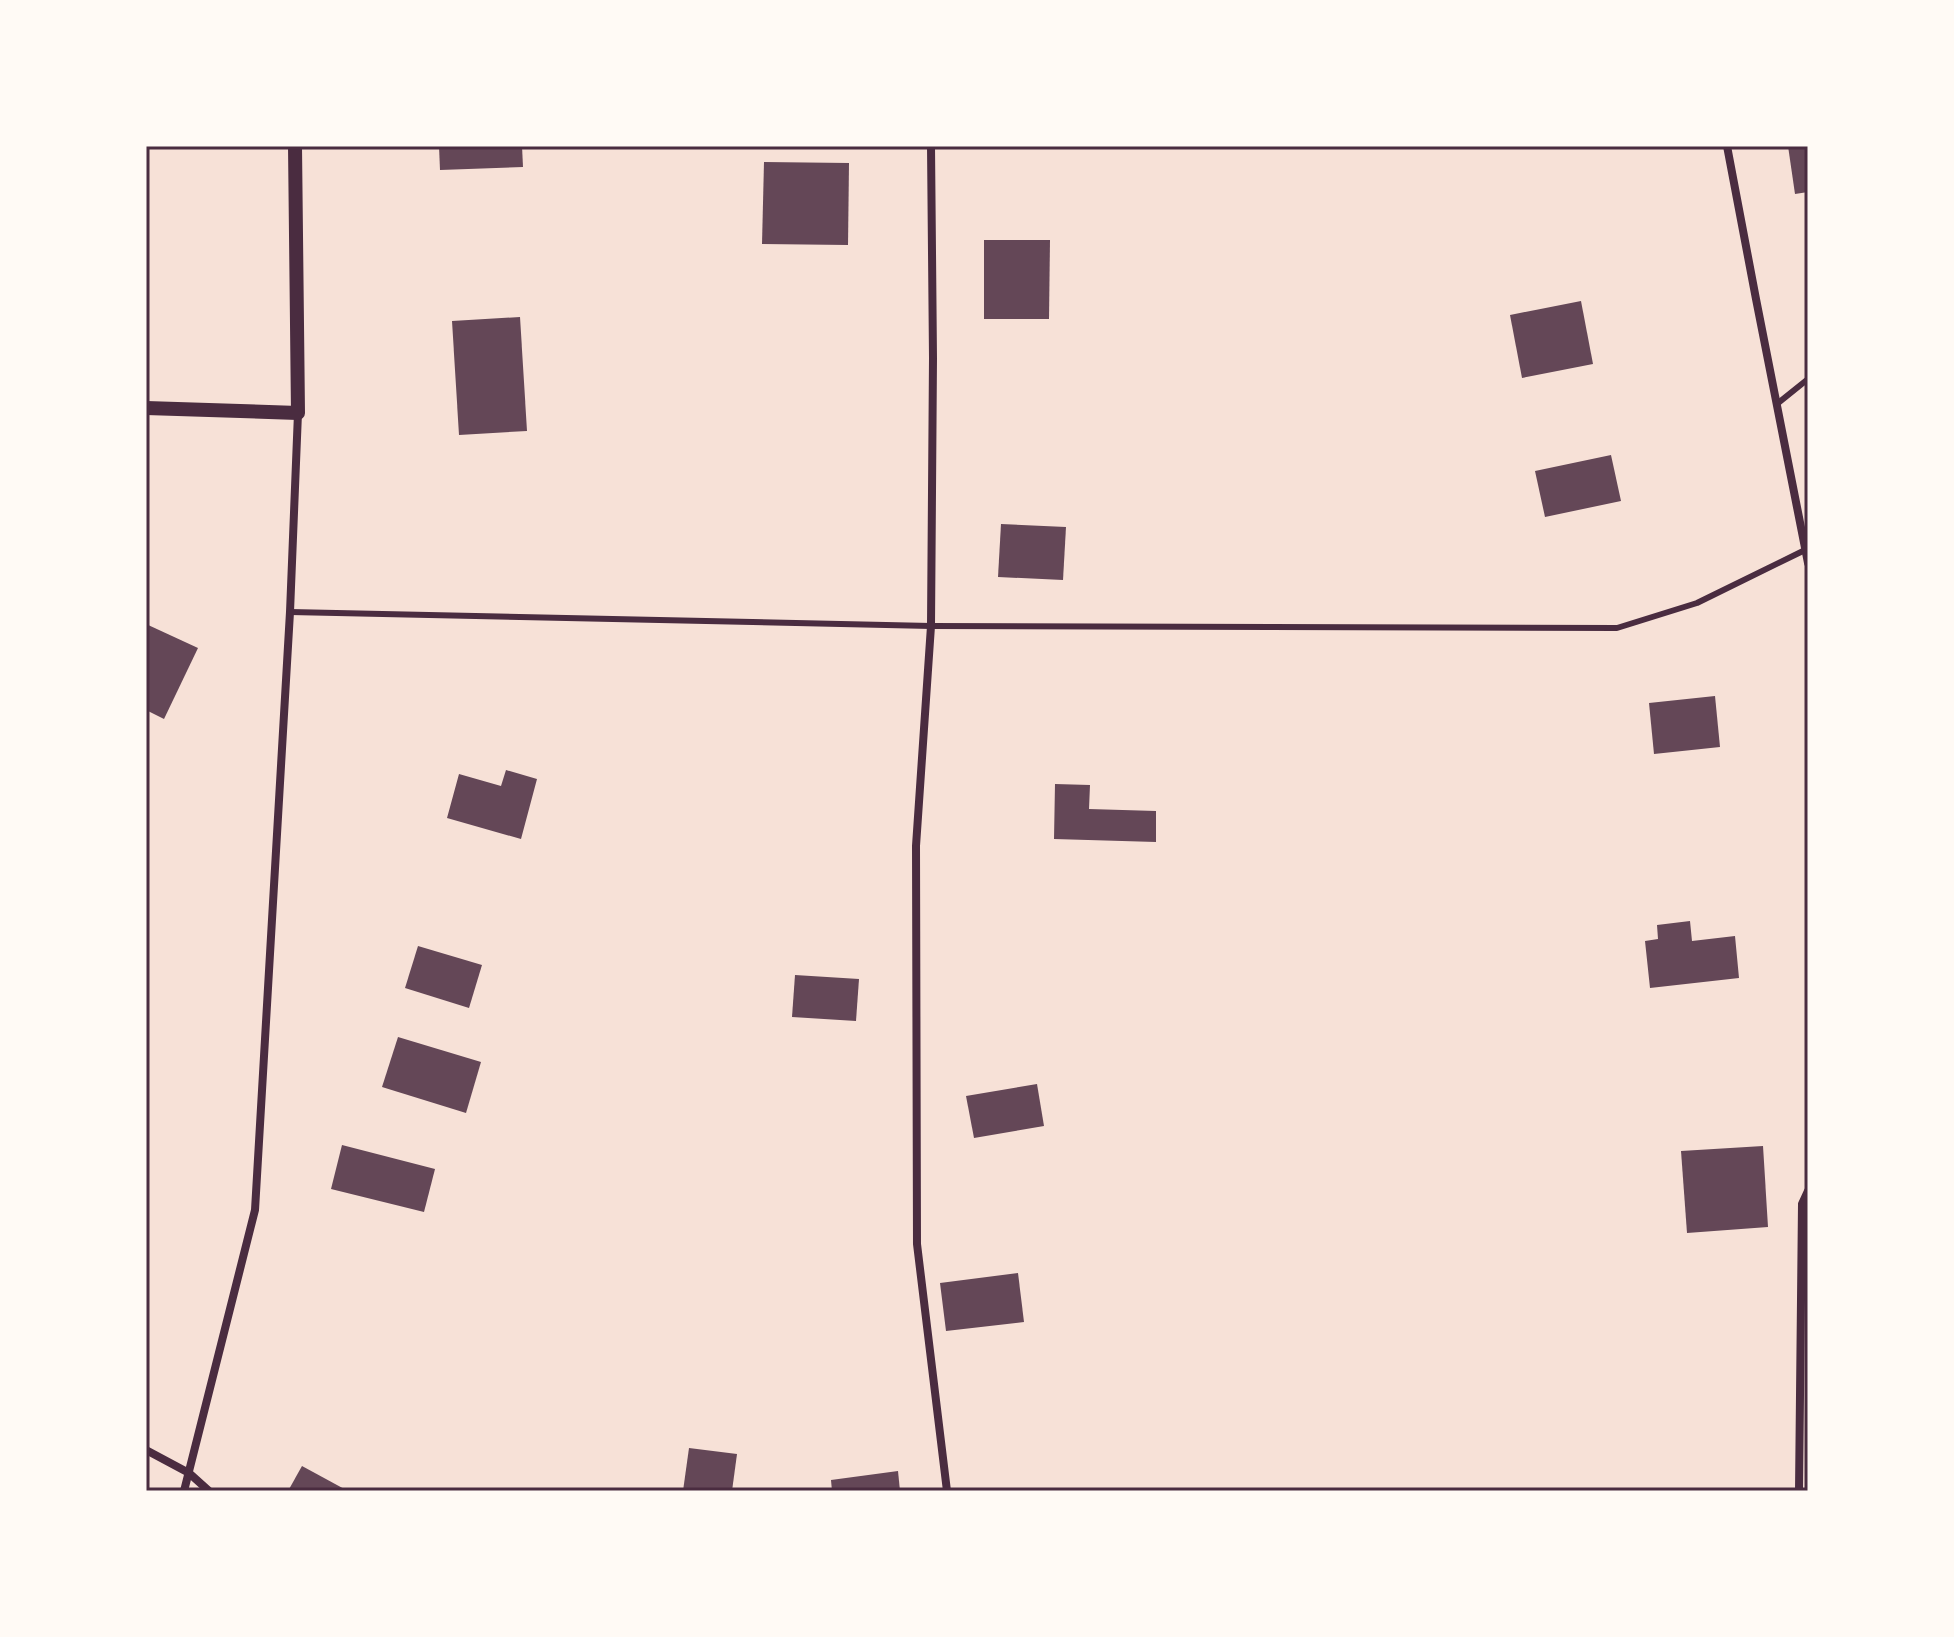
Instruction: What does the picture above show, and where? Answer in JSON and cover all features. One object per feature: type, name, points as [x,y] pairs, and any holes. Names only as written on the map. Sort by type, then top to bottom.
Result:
[{"type":"street","points":[[184,1491],[255,1210],[290,612],[298,413],[295,146]]},
{"type":"street","points":[[931,146],[931,626],[916,846],[917,1244],[947,1491]]},
{"type":"street","points":[[1727,146],[1808,563]]},
{"type":"street","points":[[146,408],[298,413]]},
{"type":"street","points":[[1799,1491],[1802,1204],[1808,1191]]},
{"type":"street","points":[[146,1450],[189,1473],[209,1491]]},
{"type":"lane","points":[[1777,404],[1808,379]]},
{"type":"lane","points":[[290,612],[931,626],[1617,628],[1697,603],[1805,550]]},
{"type":"building","points":[[439,146],[522,146],[523,167],[440,170]]},
{"type":"building","points":[[1788,146],[1808,146],[1808,192],[1795,194]]},
{"type":"building","points":[[764,162],[849,163],[848,245],[762,244]]},
{"type":"building","points":[[984,240],[1050,240],[1049,319],[984,319]]},
{"type":"building","points":[[1581,301],[1593,364],[1522,378],[1510,315]]},
{"type":"building","points":[[520,317],[527,431],[459,435],[452,321]]},
{"type":"building","points":[[1611,455],[1621,501],[1545,517],[1535,471]]},
{"type":"building","points":[[1001,524],[1066,527],[1063,580],[998,577]]},
{"type":"building","points":[[146,624],[198,648],[164,719],[146,710]]},
{"type":"building","points":[[1715,696],[1720,747],[1654,754],[1649,703]]},
{"type":"building","points":[[506,770],[537,779],[521,839],[447,818],[459,774],[501,786]]},
{"type":"building","points":[[1055,784],[1090,785],[1089,809],[1156,811],[1156,842],[1054,839]]},
{"type":"building","points":[[1690,921],[1692,941],[1735,936],[1739,978],[1650,988],[1645,941],[1658,939],[1657,925]]},
{"type":"building","points":[[418,946],[482,965],[469,1008],[405,988]]},
{"type":"building","points":[[795,975],[859,979],[856,1021],[792,1017]]},
{"type":"building","points":[[398,1037],[481,1062],[466,1113],[382,1087]]},
{"type":"building","points":[[1037,1084],[1044,1126],[974,1138],[966,1096]]},
{"type":"building","points":[[342,1145],[435,1169],[424,1212],[331,1189]]},
{"type":"building","points":[[1763,1146],[1768,1227],[1687,1233],[1681,1151]]},
{"type":"building","points":[[1018,1273],[1024,1322],[946,1331],[940,1283]]},
{"type":"building","points":[[689,1448],[737,1454],[732,1491],[683,1491]]},
{"type":"building","points":[[302,1466],[348,1491],[288,1491]]},
{"type":"building","points":[[898,1471],[900,1491],[832,1491],[831,1480]]}]
